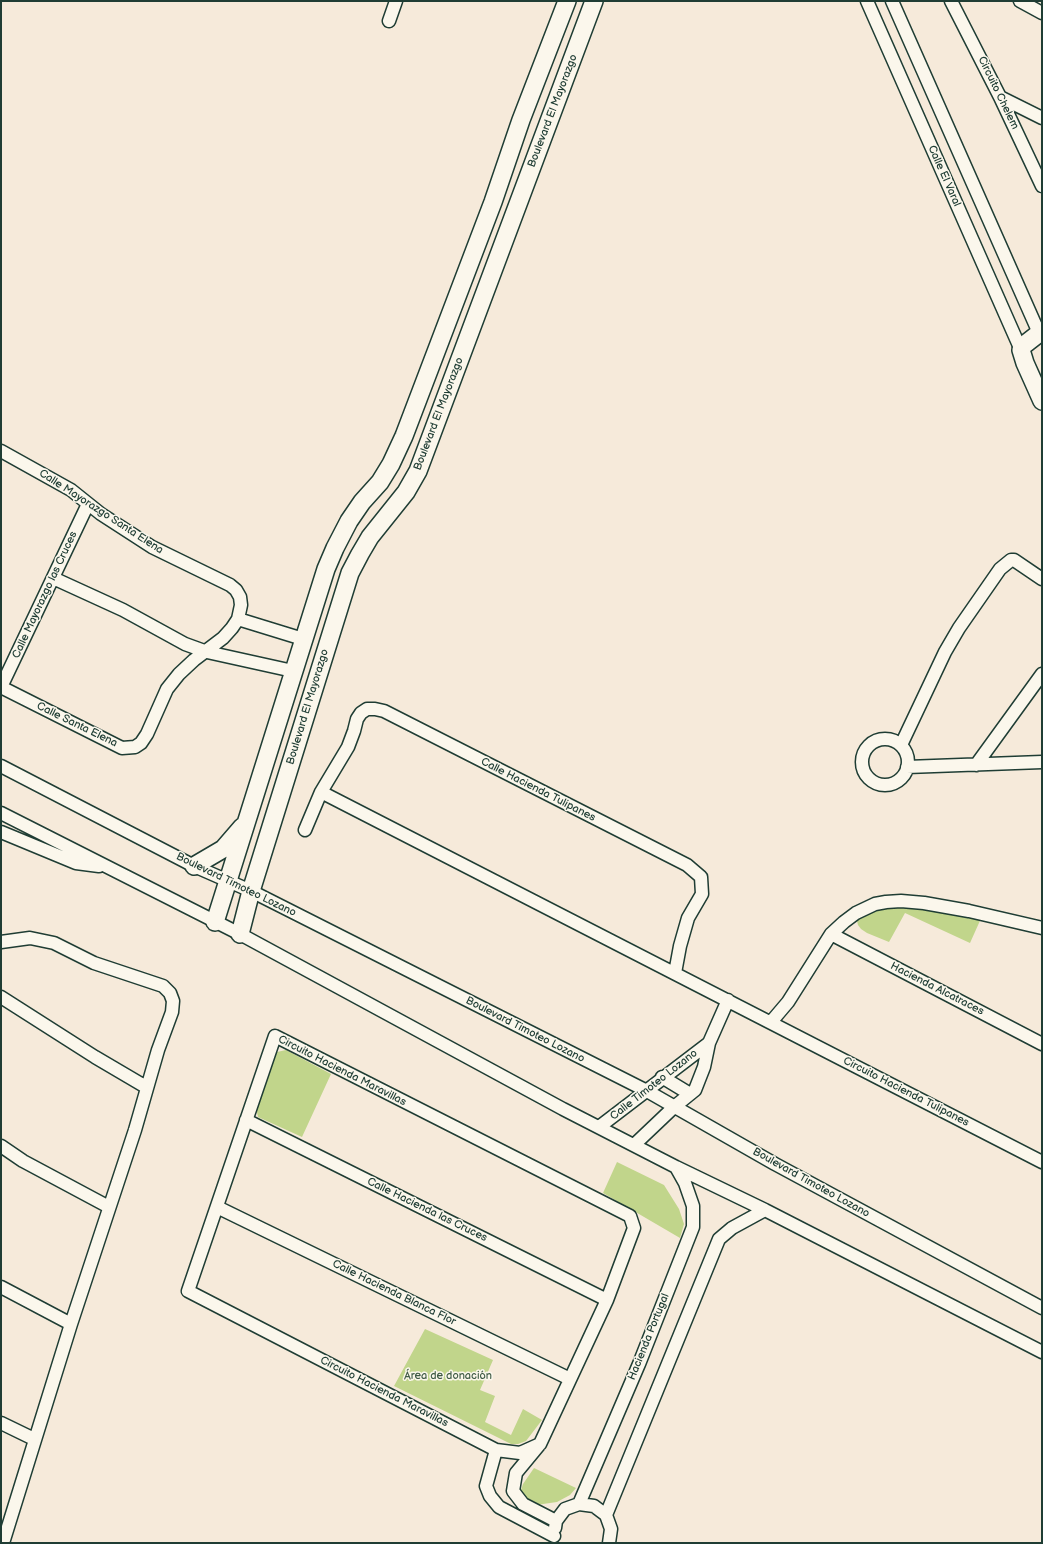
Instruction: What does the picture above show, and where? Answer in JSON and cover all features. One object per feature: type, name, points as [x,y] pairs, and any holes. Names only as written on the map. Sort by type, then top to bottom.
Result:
[{"type":"street","points":[[389,20],[396,1]]},
{"type":"street","points":[[216,922],[245,824],[326,569],[342,534],[362,502],[380,482],[391,464],[404,436],[493,202],[521,120],[567,1]]},
{"type":"street","name":"Boulevard El Mayorazgo","points":[[240,934],[251,891],[343,591],[356,560],[370,538],[406,492],[418,471],[594,1]]},
{"type":"street","name":"Calle El Varal","points":[[867,1],[1021,350]]},
{"type":"street","points":[[892,1],[1041,334],[1024,345],[1021,350],[1025,363],[1042,401]]},
{"type":"street","name":"Circuito Chelem","points":[[951,1],[1000,97],[1042,186]]},
{"type":"street","points":[[1020,1],[1042,13]]},
{"type":"street","points":[[1000,97],[1042,118]]},
{"type":"street","name":"Calle Mayorazgo Santa Elena","points":[[1,451],[70,490],[101,514],[152,547],[230,585],[236,590],[240,597],[241,605],[238,620]]},
{"type":"street","name":"Calle Mayorazgo las Cruces","points":[[1,687],[88,504]]},
{"type":"street","points":[[901,745],[945,652],[959,628],[1000,570],[1011,560],[1014,560],[1042,579]]},
{"type":"street","points":[[53,578],[123,610],[185,644],[207,652],[293,671],[299,671],[311,667],[324,655]]},
{"type":"street","points":[[238,620],[303,640]]},
{"type":"street","name":"Calle Santa Elena","points":[[1,687],[122,748],[135,747],[147,734],[167,690],[175,679],[194,660],[207,652],[223,638],[238,620]]},
{"type":"street","points":[[976,765],[1042,674]]},
{"type":"street","name":"Calle Hacienda Tulipanes","points":[[305,830],[321,792],[348,747],[357,719],[361,713],[367,709],[384,711],[687,865],[701,877],[702,894],[688,918],[680,946],[675,973]]},
{"type":"street","points":[[888,739],[895,741],[901,745],[907,755],[907,767],[900,779],[894,782],[887,784],[874,782],[864,772],[862,765],[864,751],[874,741],[888,739]]},
{"type":"street","points":[[907,767],[1042,762]]},
{"type":"street","name":"Boulevard Timoteo Lozano","points":[[1,766],[194,866],[251,891],[647,1091],[775,1164],[1042,1308]]},
{"type":"street","points":[[321,792],[728,1000]]},
{"type":"street","points":[[1,813],[240,934],[563,1109],[676,1167],[765,1210],[1042,1352]]},
{"type":"street","points":[[194,866],[223,849],[245,824]]},
{"type":"street","points":[[1,832],[76,863],[106,866]]},
{"type":"street","points":[[770,1022],[788,1002],[832,934],[844,922],[874,904],[902,901],[969,910],[1042,928]]},
{"type":"street","name":"Hacienda Alcatraces","points":[[832,934],[1042,1044]]},
{"type":"street","points":[[1,942],[30,938],[54,943],[94,962],[163,986],[170,993],[173,1001],[172,1012],[146,1087],[135,1130],[34,1439],[3,1543]]},
{"type":"street","points":[[1,997],[95,1057],[146,1087]]},
{"type":"street","name":"Calle Timoteo Lozano","points":[[634,1145],[674,1107],[695,1090],[704,1067],[709,1043],[728,1000]]},
{"type":"street","name":"Circuito Hacienda Tulipanes","points":[[728,1000],[1042,1162]]},
{"type":"street","name":"Circuito Hacienda Maravillas","points":[[496,1450],[188,1291],[275,1036],[630,1216],[634,1228],[608,1300],[540,1444],[516,1473],[513,1491],[523,1504],[556,1521]]},
{"type":"street","name":"Calle Timoteo Lozano","points":[[599,1127],[647,1091],[662,1077],[709,1043]]},
{"type":"street","points":[[662,1077],[690,1094]]},
{"type":"street","name":"Calle Hacienda las Cruces","points":[[246,1120],[608,1300]]},
{"type":"street","points":[[1,1146],[23,1161],[109,1207]]},
{"type":"street","name":"Hacienda Portugal","points":[[579,1504],[639,1364],[693,1227],[693,1206],[685,1183],[676,1167]]},
{"type":"street","name":"Calle Hacienda Blanca Flor","points":[[217,1207],[570,1379]]},
{"type":"street","points":[[606,1515],[720,1239],[732,1228],[765,1210]]},
{"type":"street","points":[[1,1287],[71,1324]]},
{"type":"street","points":[[1,1423],[34,1439]]},
{"type":"street","points":[[540,1444],[520,1453],[496,1450],[486,1486],[490,1496],[499,1507],[555,1539],[556,1521],[565,1509],[579,1504],[594,1506],[606,1515],[611,1529],[609,1543]]},
{"type":"green space","points":[[894,904],[983,914],[970,943],[905,913],[889,942],[867,933],[858,925],[857,921],[859,918],[867,912]]},
{"type":"green space","points":[[286,1050],[331,1074],[302,1137],[258,1117],[255,1103],[273,1054]]},
{"type":"green space","points":[[617,1162],[664,1185],[679,1209],[684,1224],[680,1238],[603,1193]]},
{"type":"green space","name":"Área de donación","points":[[425,1329],[493,1360],[480,1390],[495,1396],[485,1422],[511,1435],[523,1409],[542,1420],[526,1441],[518,1444],[511,1444],[394,1386]]},
{"type":"green space","points":[[534,1468],[576,1488],[570,1495],[557,1502],[536,1505],[530,1503],[521,1494],[521,1490],[523,1484]]}]
